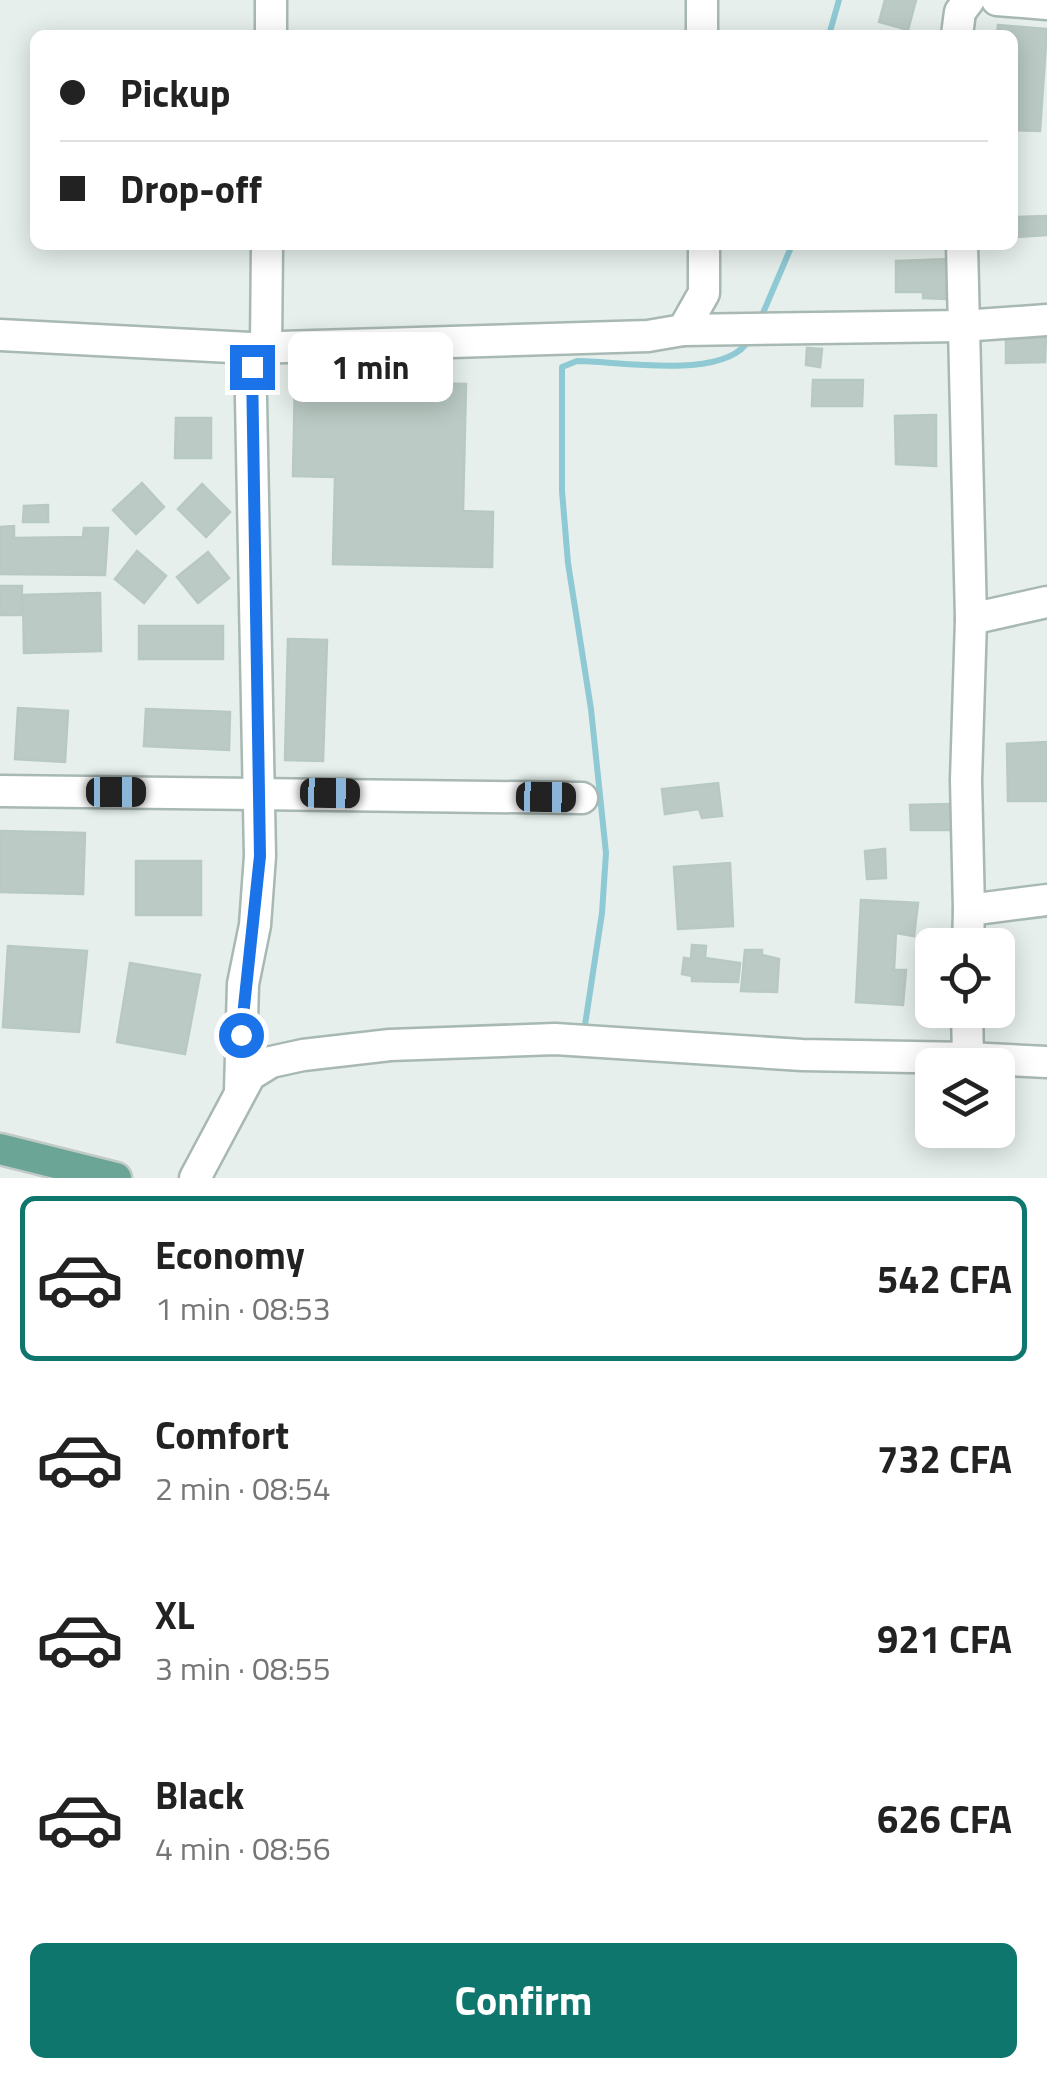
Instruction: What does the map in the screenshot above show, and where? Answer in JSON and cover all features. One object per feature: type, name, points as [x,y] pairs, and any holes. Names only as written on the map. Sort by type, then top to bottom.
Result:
[{"type":"main road","points":[[0,1149],[116,1178]]},
{"type":"street","points":[[271,0],[271,30]]},
{"type":"street","points":[[702,0],[702,30]]},
{"type":"street","points":[[958,30],[960,12],[969,0]]},
{"type":"street","points":[[997,0],[1047,4]]},
{"type":"street","points":[[240,1090],[244,984],[255,924],[260,856],[258,348],[267,250]]},
{"type":"street","points":[[683,330],[704,293],[704,250]]},
{"type":"street","points":[[962,250],[972,620],[966,780],[968,928]]},
{"type":"street","points":[[0,334],[258,348],[1047,320]]},
{"type":"street","points":[[972,620],[1047,602]]},
{"type":"street","points":[[0,791],[582,798]]},
{"type":"street","points":[[968,910],[1047,900]]},
{"type":"street","points":[[194,1178],[250,1075],[271,1062],[303,1054],[484,1040],[555,1039],[915,1057]]},
{"type":"street","points":[[1015,1060],[1047,1062]]},
{"type":"building","points":[[885,0],[916,0],[908,30],[879,22]]},
{"type":"building","points":[[998,25],[1047,29],[1040,131],[1018,130],[1018,30],[998,30]]},
{"type":"building","points":[[1047,216],[1047,235],[1018,237],[1018,217]]},
{"type":"building","points":[[948,259],[945,299],[923,298],[923,292],[896,292],[896,261]]},
{"type":"building","points":[[1046,333],[1045,362],[1006,363],[1006,334]]},
{"type":"building","points":[[807,348],[822,349],[820,367],[806,365]]},
{"type":"building","points":[[295,380],[466,384],[463,511],[493,512],[492,567],[333,564],[335,477],[293,476]]},
{"type":"building","points":[[813,380],[863,380],[862,406],[812,406]]},
{"type":"building","points":[[936,415],[936,466],[896,464],[895,416]]},
{"type":"building","points":[[176,418],[211,418],[211,458],[175,458]]},
{"type":"building","points":[[142,483],[164,507],[136,534],[113,510]]},
{"type":"building","points":[[202,484],[230,512],[206,537],[178,509]]},
{"type":"building","points":[[48,505],[48,522],[23,522],[24,506]]},
{"type":"building","points":[[14,526],[14,538],[83,537],[84,528],[108,528],[105,575],[0,574],[0,527]]},
{"type":"building","points":[[137,551],[166,576],[144,603],[115,579]]},
{"type":"building","points":[[208,552],[229,578],[198,603],[177,577]]},
{"type":"building","points":[[0,586],[22,586],[21,615],[0,615]]},
{"type":"building","points":[[100,593],[101,651],[24,653],[23,595]]},
{"type":"building","points":[[139,626],[223,626],[223,659],[139,659]]},
{"type":"building","points":[[288,639],[327,640],[323,761],[285,760]]},
{"type":"building","points":[[18,708],[68,711],[65,762],[15,759]]},
{"type":"building","points":[[146,709],[230,712],[229,750],[144,746]]},
{"type":"building","points":[[1047,742],[1047,801],[1008,801],[1007,744]]},
{"type":"building","points":[[718,783],[722,816],[702,818],[699,809],[665,814],[662,789]]},
{"type":"building","points":[[951,804],[951,830],[911,830],[910,805]]},
{"type":"building","points":[[0,831],[85,833],[83,894],[0,892]]},
{"type":"building","points":[[885,849],[886,878],[867,879],[865,851]]},
{"type":"building","points":[[136,861],[201,861],[201,915],[136,915]]},
{"type":"building","points":[[730,863],[733,926],[678,929],[674,867]]},
{"type":"building","points":[[861,900],[918,903],[914,936],[896,933],[894,970],[906,970],[903,1005],[856,1002]]},
{"type":"building","points":[[692,945],[706,946],[705,958],[740,963],[738,982],[692,981],[692,976],[682,974],[684,958],[691,959]]},
{"type":"building","points":[[8,946],[87,951],[79,1032],[3,1027]]},
{"type":"building","points":[[745,950],[762,950],[762,955],[779,959],[777,992],[741,991]]},
{"type":"building","points":[[130,963],[200,975],[185,1054],[117,1042]]},
{"type":"waterway","points":[[830,30],[839,0]]},
{"type":"waterway","points":[[760,320],[790,250]]},
{"type":"waterway","points":[[585,1025],[602,913],[606,853],[591,709],[568,563],[562,491],[562,367],[577,361],[695,365],[736,353],[749,340]]},
{"type":"route","points":[[241,1035],[260,856],[252,367]]}]
